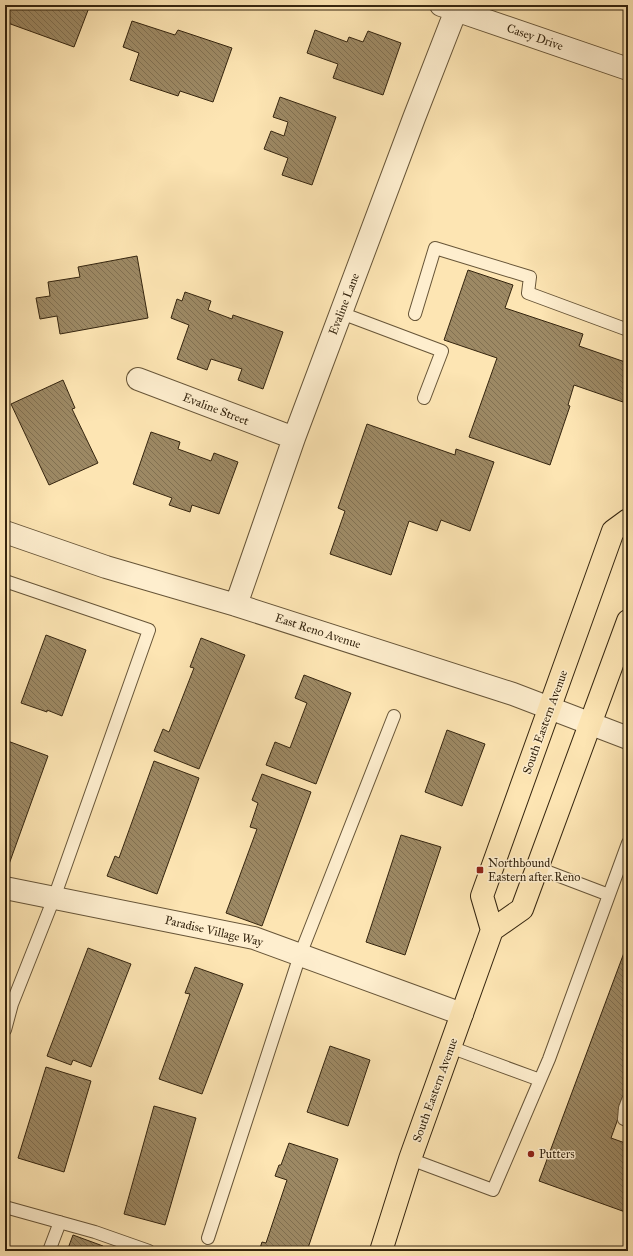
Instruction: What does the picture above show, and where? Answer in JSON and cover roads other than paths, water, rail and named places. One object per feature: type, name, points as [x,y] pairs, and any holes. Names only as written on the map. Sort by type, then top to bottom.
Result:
[{"type":"main road","name":"South Eastern Avenue","points":[[381,1251],[410,1159],[492,930],[482,896],[613,531],[628,520]]},
{"type":"main road","points":[[492,930],[522,909],[628,621]]},
{"type":"street","name":"Casey Drive","points":[[452,7],[628,69]]},
{"type":"street","name":"Evaline Lane","points":[[236,605],[294,438],[414,118],[452,7]]},
{"type":"street","name":"Evaline Street","points":[[138,379],[294,438]]},
{"type":"street","name":"East Reno Avenue","points":[[5,532],[106,567],[236,605],[513,694],[628,738]]},
{"type":"street","name":"Paradise Village Way","points":[[5,888],[254,938],[462,1014]]},
{"type":"lane","points":[[415,314],[435,248],[530,277],[528,293],[628,330]]},
{"type":"lane","points":[[341,313],[442,351],[424,398]]},
{"type":"lane","points":[[5,581],[149,630],[54,898],[12,1004],[5,1030]]},
{"type":"lane","points":[[208,1238],[300,955],[394,716]]},
{"type":"lane","points":[[410,1159],[493,1190],[549,1059],[628,843]]},
{"type":"lane","points":[[538,868],[609,895]]},
{"type":"lane","points":[[450,1047],[540,1080]]},
{"type":"lane","points":[[628,1100],[625,1108],[624,1119],[628,1121]]},
{"type":"lane","points":[[5,1207],[95,1232],[149,1251]]},
{"type":"lane","points":[[49,1251],[60,1222]]},
{"type":"place","name":"Northbound Eastern after Reno","points":[[480,870]]},
{"type":"place","name":"Putters","points":[[531,1154]]}]
